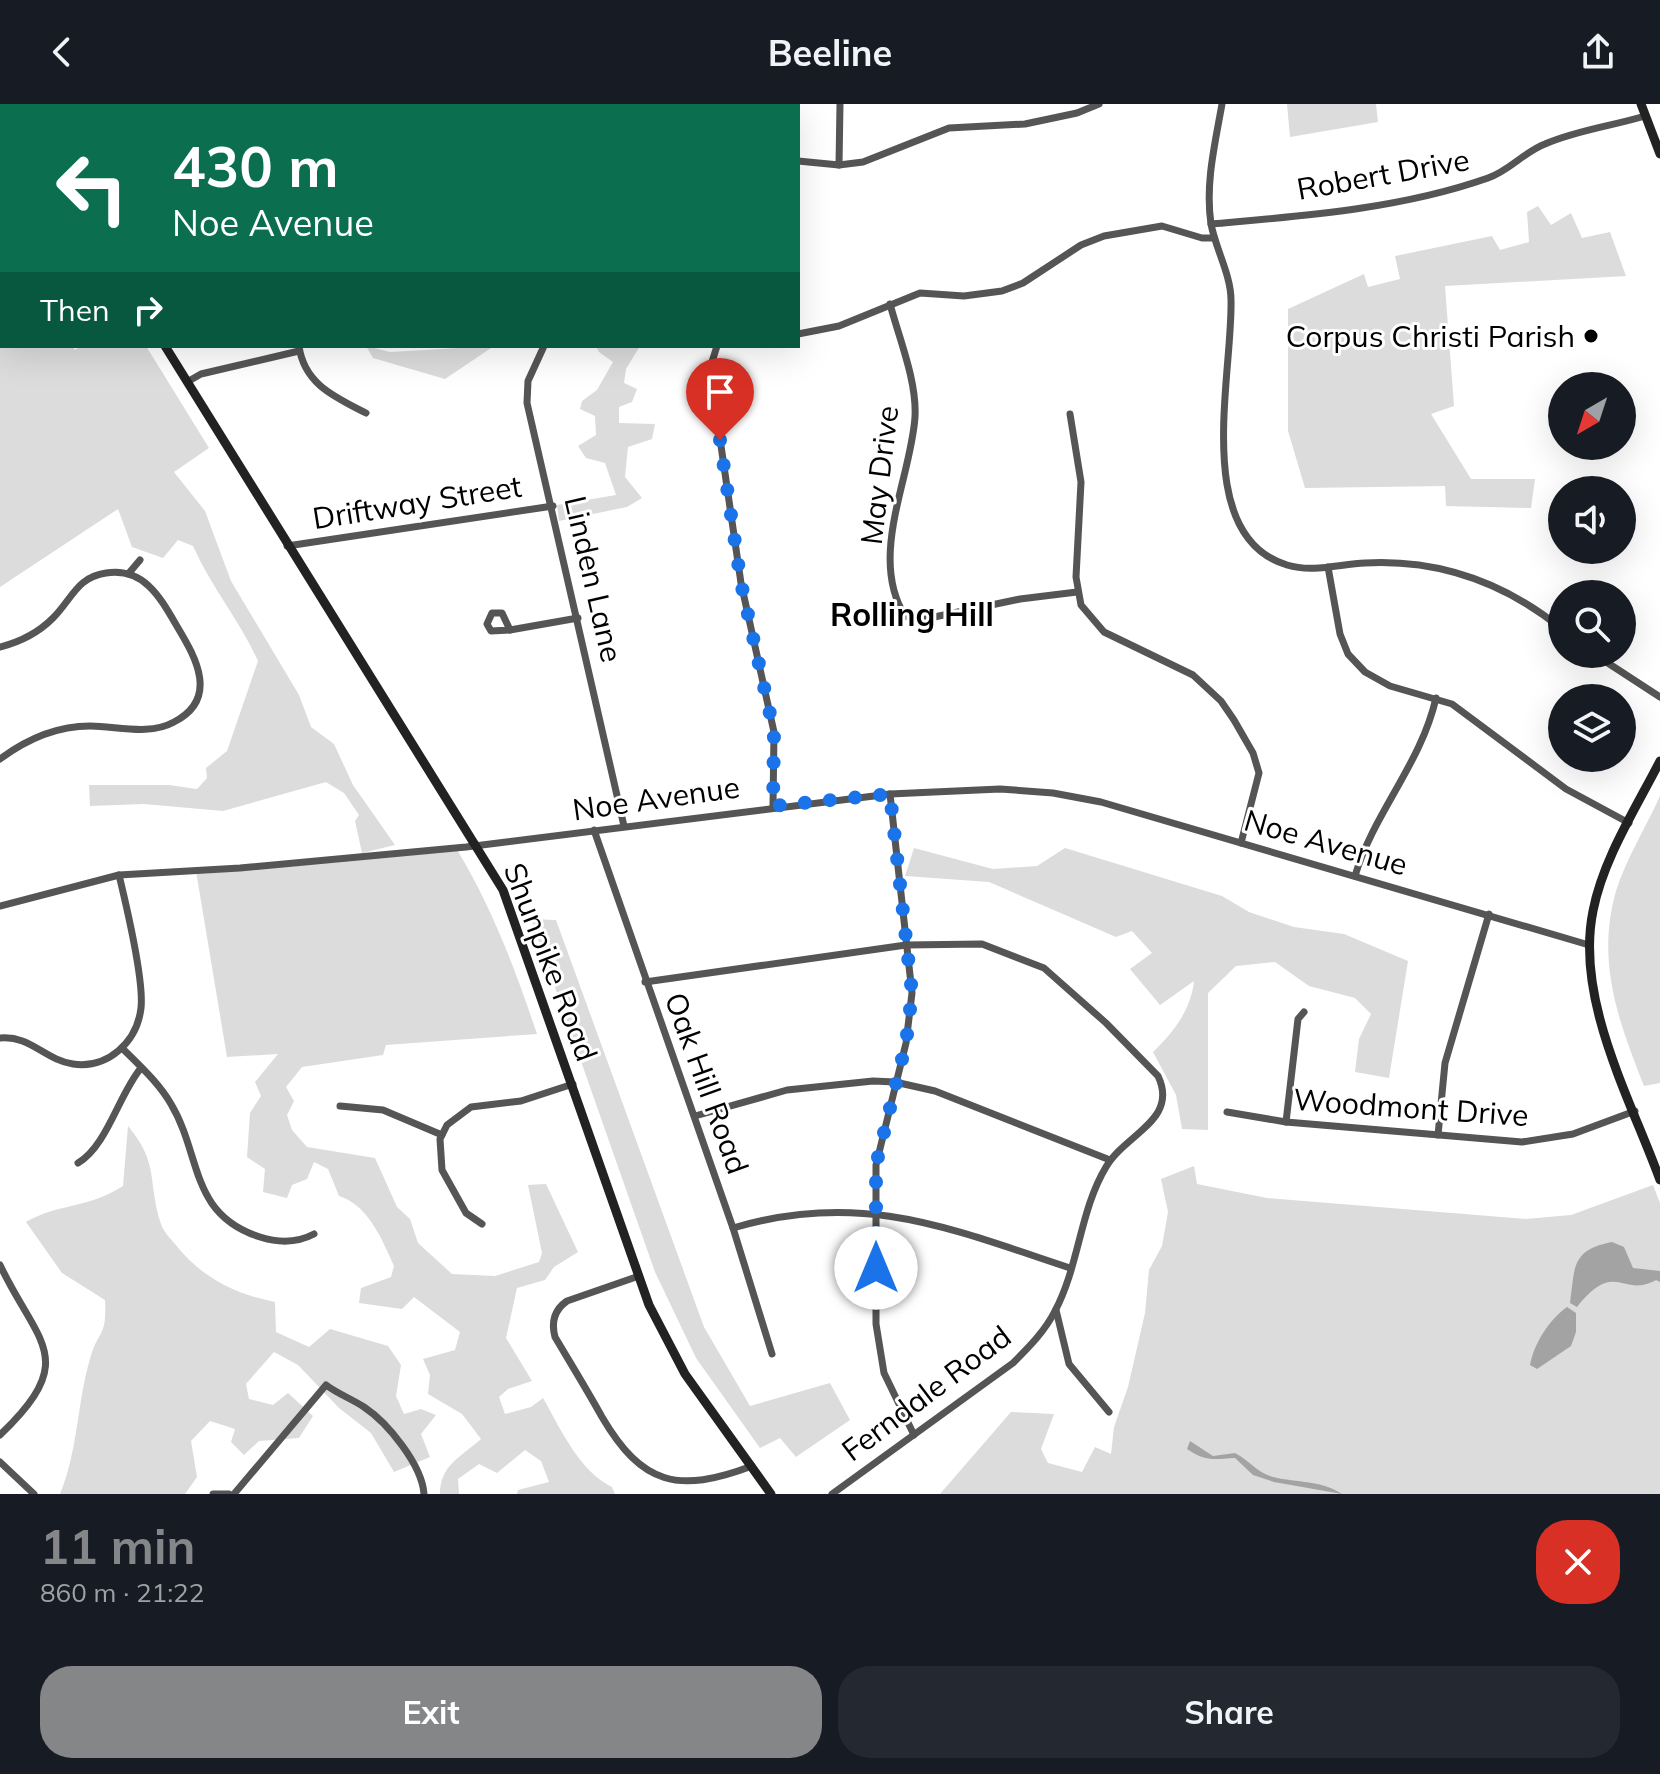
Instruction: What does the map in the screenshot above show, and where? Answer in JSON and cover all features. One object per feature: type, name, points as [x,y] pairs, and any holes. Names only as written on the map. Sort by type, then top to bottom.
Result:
[{"type":"main road","points":[[1641,104],[1660,154]]},
{"type":"main road","name":"Shunpike Road","points":[[166,348],[477,846],[515,919],[639,1276],[661,1330],[685,1374],[771,1494]]},
{"type":"main road","points":[[1660,761],[1605,871],[1593,910],[1589,945],[1593,995],[1660,1180]]},
{"type":"street","points":[[839,165],[840,104]]},
{"type":"street","points":[[800,161],[839,165],[873,160],[916,138],[949,128],[1025,124],[1077,113],[1099,104]]},
{"type":"street","points":[[1222,104],[1210,179],[1211,224],[1231,296],[1224,409],[1228,487],[1234,518],[1249,540],[1278,562],[1297,568],[1392,562],[1457,572],[1514,595],[1548,619]]},
{"type":"street","name":"Robert Drive","points":[[1211,224],[1365,208],[1463,185],[1495,176],[1533,149],[1557,139],[1645,116]]},
{"type":"street","points":[[800,334],[839,326],[920,293],[964,296],[1002,291],[1023,283],[1093,240],[1150,226],[1171,227],[1202,238],[1214,238]]},
{"type":"street","name":"May Drive","points":[[890,304],[915,410],[891,538],[897,598],[905,616],[920,620],[1033,597],[1077,592]]},
{"type":"street","name":"Linden Lane","points":[[543,348],[534,363],[527,403],[624,826]]},
{"type":"street","points":[[716,348],[711,365],[712,384],[741,583],[774,732],[773,806]]},
{"type":"street","points":[[187,382],[201,374],[299,349],[307,371],[321,388],[366,413]]},
{"type":"street","points":[[1070,414],[1081,482],[1077,592],[1088,616],[1099,628],[1193,675],[1221,701],[1234,720],[1253,753],[1259,773],[1241,843]]},
{"type":"street","name":"Driftway Street","points":[[287,546],[553,506]]},
{"type":"street","points":[[129,573],[140,560]]},
{"type":"street","points":[[1328,567],[1340,634],[1356,664],[1382,683],[1436,698],[1466,712],[1566,789],[1629,823]]},
{"type":"street","points":[[0,647],[41,628],[85,579],[109,572],[129,573],[143,580],[158,595],[199,665],[199,690],[190,709],[180,719],[161,728],[89,726],[59,730],[30,739],[0,759]]},
{"type":"street","points":[[510,630],[578,618]]},
{"type":"street","points":[[1615,668],[1660,697]]},
{"type":"street","points":[[1355,876],[1370,833],[1417,756],[1436,698]]},
{"type":"street","name":"Noe Avenue","points":[[0,906],[119,875],[240,868],[477,846],[773,806],[978,788],[1053,793],[1101,802],[1589,945]]},
{"type":"street","points":[[890,794],[912,993],[906,1043],[876,1165],[879,1348],[884,1373],[914,1435]]},
{"type":"street","name":"Oak Hill Road","points":[[594,830],[645,982],[695,1116],[772,1354]]},
{"type":"street","points":[[0,1038],[21,1038],[52,1057],[71,1064],[96,1063],[122,1048],[136,1026],[141,996],[119,875]]},
{"type":"street","points":[[1438,1135],[1445,1063],[1489,914]]},
{"type":"street","name":"Ferndale Road","points":[[832,1494],[1013,1363],[1036,1340],[1056,1310],[1099,1181],[1110,1160],[1159,1113],[1164,1092],[1158,1076],[1106,1023],[1044,968],[982,944],[906,945]]},
{"type":"street","points":[[645,982],[906,945]]},
{"type":"street","points":[[1286,1122],[1298,1019],[1304,1012]]},
{"type":"street","points":[[122,1048],[171,1104],[200,1186],[222,1214],[247,1232],[266,1239],[301,1241],[314,1234]]},
{"type":"street","points":[[78,1163],[93,1151],[127,1085],[141,1068]]},
{"type":"street","points":[[695,1116],[787,1090],[873,1081],[895,1082],[935,1091],[1110,1160]]},
{"type":"street","points":[[482,1224],[466,1213],[445,1179],[439,1160],[442,1135],[450,1122],[471,1107],[521,1101],[573,1084]]},
{"type":"street","points":[[340,1106],[383,1110],[442,1135]]},
{"type":"street","name":"Woodmont Drive","points":[[1227,1112],[1286,1122],[1537,1141],[1573,1134],[1635,1111]]},
{"type":"street","points":[[733,1228],[821,1211],[875,1213],[924,1220],[1070,1268]]},
{"type":"street","points":[[0,1265],[39,1331],[47,1360],[36,1394],[0,1435]]},
{"type":"street","points":[[639,1276],[567,1301],[556,1312],[553,1327],[555,1337],[621,1450],[637,1470],[662,1487]]},
{"type":"street","points":[[1056,1310],[1069,1364],[1088,1392],[1109,1412]]},
{"type":"street","points":[[213,1494],[231,1494],[326,1385],[377,1417],[417,1470],[424,1493]]},
{"type":"street","points":[[0,1462],[34,1494]]},
{"type":"street","points":[[724,1485],[752,1466]]},
{"type":"shaded area","points":[[1287,104],[1376,104],[1378,122],[1290,137]]},
{"type":"shaded area","points":[[1538,206],[1551,225],[1571,213],[1582,238],[1610,232],[1626,276],[1445,286],[1454,406],[1431,414],[1471,479],[1535,479],[1531,508],[1446,506],[1445,486],[1305,488],[1288,431],[1288,309],[1364,274],[1368,287],[1400,279],[1395,256],[1492,236],[1500,250],[1529,242],[1527,212]]},
{"type":"shaded area","points":[[0,348],[147,348],[209,448],[174,472],[205,511],[231,581],[299,695],[311,727],[334,744],[353,785],[395,845],[362,853],[355,821],[359,815],[344,793],[326,782],[223,811],[144,804],[90,806],[89,785],[169,785],[197,789],[207,778],[206,768],[227,751],[258,661],[193,546],[178,540],[163,558],[132,547],[118,509],[0,587]]},
{"type":"shaded area","points":[[367,348],[390,352],[491,348],[445,379],[373,358]]},
{"type":"shaded area","points":[[597,348],[639,348],[626,369],[624,383],[637,389],[632,402],[619,407],[619,423],[655,424],[652,439],[628,447],[625,477],[642,498],[627,507],[559,521],[557,505],[616,495],[605,463],[586,458],[578,446],[596,435],[595,416],[580,409],[582,401],[597,390],[613,362]]},
{"type":"shaded area","points":[[1660,796],[1660,1083],[1644,1086],[1618,1014],[1608,942],[1610,917],[1620,879]]},
{"type":"shaded area","points":[[456,848],[502,939],[537,1034],[386,1045],[383,1055],[302,1067],[286,1087],[294,1101],[287,1115],[292,1130],[307,1147],[375,1158],[397,1207],[410,1219],[418,1243],[452,1274],[495,1276],[539,1262],[542,1253],[528,1185],[546,1184],[578,1252],[554,1267],[545,1280],[517,1288],[506,1338],[532,1381],[508,1389],[499,1397],[505,1414],[531,1407],[543,1398],[581,1460],[612,1487],[615,1494],[517,1494],[518,1490],[549,1482],[541,1461],[525,1450],[497,1473],[479,1464],[458,1479],[459,1494],[440,1494],[448,1469],[481,1439],[462,1414],[428,1394],[430,1375],[423,1359],[455,1350],[460,1332],[414,1297],[402,1309],[359,1303],[361,1288],[391,1277],[394,1266],[366,1215],[349,1200],[339,1196],[328,1169],[314,1162],[307,1179],[292,1185],[287,1198],[263,1192],[265,1169],[247,1157],[250,1113],[261,1096],[255,1082],[278,1054],[227,1057],[196,871]]},
{"type":"shaded area","points":[[914,848],[993,869],[1037,866],[1065,848],[1222,896],[1249,912],[1294,927],[1344,934],[1408,961],[1389,1078],[1355,1072],[1359,1039],[1371,1014],[1355,998],[1309,986],[1275,962],[1236,966],[1208,993],[1208,1130],[1182,1129],[1176,1095],[1153,1052],[1180,1020],[1194,981],[1160,1005],[1130,969],[1152,953],[1132,931],[1116,937],[989,882],[905,876]]},
{"type":"shaded area","points":[[531,919],[556,920],[704,1327],[750,1406],[830,1383],[850,1420],[796,1457],[780,1438],[760,1448],[696,1358],[655,1272]]},
{"type":"shaded area","points":[[128,1126],[145,1151],[162,1227],[185,1256],[207,1275],[232,1289],[275,1302],[276,1332],[309,1347],[330,1329],[388,1346],[401,1365],[396,1396],[404,1414],[421,1409],[436,1415],[421,1434],[430,1457],[394,1472],[371,1433],[339,1408],[298,1365],[274,1352],[246,1384],[249,1399],[273,1405],[288,1393],[313,1416],[299,1438],[259,1441],[244,1455],[231,1442],[235,1429],[210,1421],[191,1441],[197,1477],[185,1494],[60,1494],[70,1461],[90,1359],[103,1328],[105,1300],[62,1273],[26,1222],[97,1199],[123,1186]]},
{"type":"shaded area","points":[[1194,1166],[1197,1184],[1267,1198],[1526,1219],[1571,1215],[1653,1185],[1660,1203],[1660,1494],[940,1494],[1011,1412],[1054,1414],[1041,1449],[1048,1463],[1082,1472],[1095,1447],[1111,1454],[1114,1427],[1128,1387],[1145,1313],[1149,1270],[1162,1246],[1168,1212],[1161,1179]]},
{"type":"shaded area","points":[[1612,1242],[1624,1247],[1633,1268],[1660,1271],[1660,1282],[1656,1280],[1635,1285],[1610,1282],[1590,1293],[1577,1307],[1570,1303],[1575,1270],[1582,1255],[1599,1245]]},
{"type":"shaded area","points":[[1567,1307],[1576,1313],[1576,1332],[1571,1346],[1537,1369],[1530,1365],[1539,1340],[1554,1318]]},
{"type":"shaded area","points":[[1190,1441],[1213,1456],[1235,1453],[1273,1477],[1318,1484],[1342,1494],[1274,1482],[1253,1475],[1235,1458],[1199,1456],[1187,1449]]},
{"type":"place","name":"Corpus Christi Parish","points":[[1591,336]]},
{"type":"district","name":"Rolling Hill","points":[[912,614]]},
{"type":"route","points":[[720,440],[741,583],[774,732],[773,806],[890,794],[912,993],[906,1043],[876,1165],[876,1268]]}]
